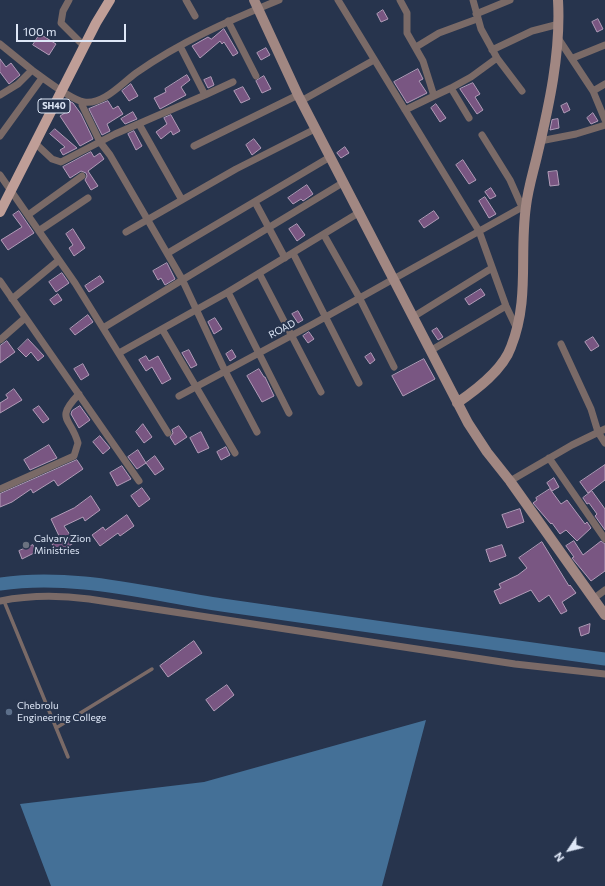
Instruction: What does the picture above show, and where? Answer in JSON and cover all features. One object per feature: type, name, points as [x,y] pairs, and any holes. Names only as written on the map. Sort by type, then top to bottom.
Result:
[{"type":"main road","name":"SH40","points":[[0,212],[84,46],[110,0]]},
{"type":"street","points":[[69,0],[63,11],[62,23],[84,46]]},
{"type":"street","points":[[186,0],[195,16]]},
{"type":"street","points":[[0,44],[3,52],[62,91],[83,102],[98,100],[105,97],[147,66],[180,46],[228,22],[256,4],[279,0]]},
{"type":"street","points":[[338,0],[479,231],[506,306],[517,329]]},
{"type":"street","points":[[400,0],[407,13],[408,33],[427,71],[434,96]]},
{"type":"street","points":[[473,0],[477,17],[496,58],[522,91]]},
{"type":"street","points":[[416,47],[439,33],[477,17],[510,0]]},
{"type":"street","points":[[457,403],[481,384],[507,357],[517,329],[524,290],[524,206],[540,141],[558,38],[558,0]]},
{"type":"street","points":[[256,4],[315,129],[360,212],[457,403],[477,438],[510,481],[605,615]]},
{"type":"street","points":[[228,22],[256,76]]},
{"type":"street","points":[[492,50],[526,34],[558,24]]},
{"type":"street","points":[[558,38],[573,58],[593,91],[605,120]]},
{"type":"street","points":[[573,58],[605,45]]},
{"type":"street","points":[[180,46],[205,95]]},
{"type":"street","points":[[405,110],[451,88],[496,58]]},
{"type":"street","points":[[194,146],[300,98],[374,60]]},
{"type":"street","points":[[0,95],[18,84],[32,70]]},
{"type":"street","points":[[0,136],[42,78]]},
{"type":"street","points":[[35,143],[52,159],[61,162],[100,142],[233,82]]},
{"type":"street","points":[[593,91],[605,84]]},
{"type":"street","points":[[451,88],[469,118]]},
{"type":"street","points":[[83,102],[82,105],[100,142],[110,155],[146,220],[168,253],[182,279],[225,371],[257,432]]},
{"type":"street","points":[[139,124],[182,200]]},
{"type":"street","points":[[540,141],[576,134],[605,125]]},
{"type":"street","points":[[126,232],[236,169],[315,129]]},
{"type":"street","points":[[482,135],[524,206]]},
{"type":"street","points":[[168,253],[330,157]]},
{"type":"street","points":[[0,175],[10,191],[40,230],[119,353],[168,433]]},
{"type":"street","points":[[28,215],[82,176]]},
{"type":"street","points":[[103,328],[344,182]]},
{"type":"street","points":[[40,230],[88,198]]},
{"type":"street","points":[[255,202],[285,258]]},
{"type":"street","name":"ROAD","points":[[179,396],[524,206]]},
{"type":"street","points":[[119,353],[228,292],[360,212]]},
{"type":"street","points":[[324,235],[359,297],[394,367]]},
{"type":"street","points":[[293,253],[359,383]]},
{"type":"street","points":[[12,299],[59,260]]},
{"type":"street","points":[[413,317],[492,268]]},
{"type":"street","points":[[259,273],[321,392]]},
{"type":"street","points":[[0,281],[139,481]]},
{"type":"street","points":[[228,292],[289,413]]},
{"type":"street","points":[[430,350],[506,306]]},
{"type":"street","points":[[0,340],[25,318]]},
{"type":"street","points":[[162,329],[194,387],[235,453]]},
{"type":"street","points":[[561,344],[591,409],[598,432],[605,443]]},
{"type":"street","points":[[0,489],[74,456],[78,443],[77,437],[66,419],[66,412],[68,405],[79,394]]},
{"type":"street","points":[[510,481],[549,458],[605,429]]},
{"type":"street","points":[[549,458],[605,539]]},
{"type":"street","points":[[593,599],[605,590]]},
{"type":"street","points":[[2,600],[54,595],[89,599],[515,664],[605,674]]},
{"type":"lane","points":[[2,600],[68,757]]},
{"type":"lane","points":[[56,728],[152,669]]},
{"type":"water","points":[[426,720],[382,886],[51,886],[20,804],[204,782]]},
{"type":"building","points":[[383,10],[388,19],[381,22],[377,14]]},
{"type":"building","points":[[598,19],[603,29],[597,32],[592,22]]},
{"type":"building","points":[[224,29],[238,53],[233,56],[224,42],[222,44],[220,41],[200,58],[192,46],[208,37],[211,39]]},
{"type":"building","points":[[40,34],[56,44],[49,55],[33,45]]},
{"type":"building","points":[[266,48],[270,55],[261,60],[257,53]]},
{"type":"building","points":[[0,59],[6,67],[11,63],[20,75],[9,84],[0,72]]},
{"type":"building","points":[[418,69],[423,79],[419,81],[427,93],[407,103],[394,82]]},
{"type":"building","points":[[187,75],[190,80],[181,87],[186,95],[160,109],[154,98],[166,92],[165,89]]},
{"type":"building","points":[[264,76],[271,89],[262,93],[256,81]]},
{"type":"building","points":[[211,77],[214,85],[208,88],[204,80]]},
{"type":"building","points":[[473,83],[480,94],[475,97],[483,110],[477,114],[460,89]]},
{"type":"building","points":[[131,84],[138,96],[129,101],[122,91]]},
{"type":"building","points":[[243,87],[250,99],[241,103],[234,91]]},
{"type":"building","points":[[69,101],[73,103],[81,114],[93,139],[80,146],[60,116],[68,111],[64,104]]},
{"type":"building","points":[[108,101],[113,109],[118,106],[123,114],[107,124],[110,131],[102,135],[89,109]]},
{"type":"building","points":[[567,103],[570,110],[564,113],[561,106]]},
{"type":"building","points":[[436,104],[446,118],[440,122],[431,108]]},
{"type":"building","points":[[133,112],[137,119],[125,124],[121,119]]},
{"type":"building","points":[[593,113],[598,121],[591,124],[587,118]]},
{"type":"building","points":[[171,115],[180,131],[173,135],[171,131],[161,139],[156,132],[167,124],[164,118]]},
{"type":"building","points":[[558,119],[559,128],[550,130],[552,120]]},
{"type":"building","points":[[55,129],[77,148],[63,155],[60,150],[65,147],[50,134]]},
{"type":"building","points":[[134,131],[142,146],[136,150],[128,134]]},
{"type":"building","points":[[254,139],[261,148],[252,155],[246,145]]},
{"type":"building","points":[[345,147],[349,153],[341,158],[337,153]]},
{"type":"building","points":[[91,152],[94,157],[100,153],[104,159],[88,171],[98,186],[91,190],[85,180],[87,176],[86,173],[81,171],[70,178],[63,167]]},
{"type":"building","points":[[463,160],[476,180],[469,184],[456,165]]},
{"type":"building","points":[[557,171],[559,185],[550,186],[548,172]]},
{"type":"building","points":[[307,185],[313,194],[303,201],[301,199],[293,204],[288,198]]},
{"type":"building","points":[[491,188],[496,196],[490,199],[485,192]]},
{"type":"building","points":[[485,197],[496,214],[489,218],[479,201]]},
{"type":"building","points":[[19,211],[34,233],[8,250],[1,240],[22,227],[13,215]]},
{"type":"building","points":[[434,211],[439,218],[424,228],[419,221]]},
{"type":"building","points":[[297,224],[305,235],[297,241],[289,229]]},
{"type":"building","points":[[73,229],[85,248],[74,256],[69,248],[73,245],[66,234]]},
{"type":"building","points":[[167,263],[175,279],[165,285],[161,278],[158,280],[153,271]]},
{"type":"building","points":[[62,273],[69,283],[56,292],[49,282]]},
{"type":"building","points":[[100,276],[104,282],[89,292],[85,286]]},
{"type":"building","points":[[481,289],[485,295],[469,305],[465,299]]},
{"type":"building","points":[[58,294],[62,300],[54,305],[50,300]]},
{"type":"building","points":[[298,311],[303,320],[298,323],[292,314]]},
{"type":"building","points":[[88,315],[93,322],[75,335],[70,329]]},
{"type":"building","points":[[215,318],[222,329],[214,334],[208,322]]},
{"type":"building","points":[[437,328],[443,337],[438,340],[432,331]]},
{"type":"building","points":[[309,332],[314,339],[308,343],[303,336]]},
{"type":"building","points":[[593,337],[599,346],[591,351],[585,342]]},
{"type":"building","points":[[28,339],[44,356],[38,361],[31,352],[26,357],[18,349]]},
{"type":"building","points":[[7,341],[15,352],[0,363],[0,346]]},
{"type":"building","points":[[189,350],[197,365],[191,368],[182,353]]},
{"type":"building","points":[[232,350],[236,357],[230,361],[226,354]]},
{"type":"building","points":[[371,353],[375,360],[370,364],[365,357]]},
{"type":"building","points":[[146,356],[149,361],[158,356],[171,379],[162,384],[152,367],[146,371],[139,360]]},
{"type":"building","points":[[424,359],[435,379],[403,396],[392,376]]},
{"type":"building","points":[[83,364],[89,375],[81,380],[74,369]]},
{"type":"building","points":[[259,369],[265,377],[274,396],[262,402],[247,376]]},
{"type":"building","points":[[14,389],[22,400],[0,413],[0,403],[8,398],[6,395]]},
{"type":"building","points":[[39,406],[49,419],[43,423],[33,410]]},
{"type":"building","points":[[80,406],[90,420],[79,428],[71,414],[72,411]]},
{"type":"building","points":[[143,424],[152,437],[144,443],[136,432]]},
{"type":"building","points":[[179,426],[187,437],[175,445],[170,437],[173,433],[172,430]]},
{"type":"building","points":[[201,432],[209,448],[198,453],[190,438]]},
{"type":"building","points":[[100,436],[110,448],[103,454],[93,442]]},
{"type":"building","points":[[49,445],[57,458],[30,470],[24,460]]},
{"type":"building","points":[[226,447],[230,455],[221,460],[217,452]]},
{"type":"building","points":[[138,450],[146,463],[137,469],[128,457]]},
{"type":"building","points":[[155,456],[164,469],[155,475],[146,463]]},
{"type":"building","points":[[77,460],[83,469],[58,486],[54,480],[33,493],[31,489],[12,502],[0,507],[0,494]]},
{"type":"building","points":[[605,465],[605,480],[588,493],[580,482]]},
{"type":"building","points":[[122,466],[131,479],[117,486],[110,473]]},
{"type":"building","points":[[554,478],[559,487],[552,491],[547,483]]},
{"type":"building","points":[[142,488],[150,499],[139,507],[131,496]]},
{"type":"building","points":[[550,489],[561,504],[567,500],[585,524],[587,522],[591,528],[577,541],[566,530],[560,534],[533,503],[537,500],[536,498]]},
{"type":"building","points":[[592,491],[605,509],[605,530],[595,516],[597,514],[589,503],[587,504],[583,498]]},
{"type":"building","points":[[91,496],[100,510],[85,521],[83,517],[64,526],[75,542],[58,553],[52,544],[60,538],[51,519],[74,508]]},
{"type":"building","points":[[520,509],[524,522],[507,528],[502,515]]},
{"type":"building","points":[[127,515],[134,526],[120,536],[118,533],[100,546],[92,535],[103,527],[105,530]]},
{"type":"building","points":[[574,541],[583,555],[601,541],[605,544],[605,571],[591,581],[572,558],[574,557],[566,546]]},
{"type":"building","points":[[542,542],[569,586],[570,585],[576,593],[562,602],[567,611],[561,614],[549,595],[539,602],[531,590],[500,604],[494,591],[501,588],[499,584],[518,575],[527,568],[519,558]]},
{"type":"building","points":[[33,545],[36,552],[22,559],[19,551]]},
{"type":"building","points":[[502,545],[506,556],[490,562],[486,550]]},
{"type":"building","points":[[590,624],[589,633],[581,636],[579,628]]},
{"type":"building","points":[[194,641],[202,653],[168,677],[160,666]]},
{"type":"building","points":[[227,685],[234,695],[214,711],[206,700]]},
{"type":"waterway","points":[[0,584],[28,581],[56,581],[111,586],[222,605],[605,659]]},
{"type":"place","name":"Calvary Zion Ministries","points":[[26,545]]},
{"type":"place","name":"Chebrolu Engineering College","points":[[9,712]]}]
